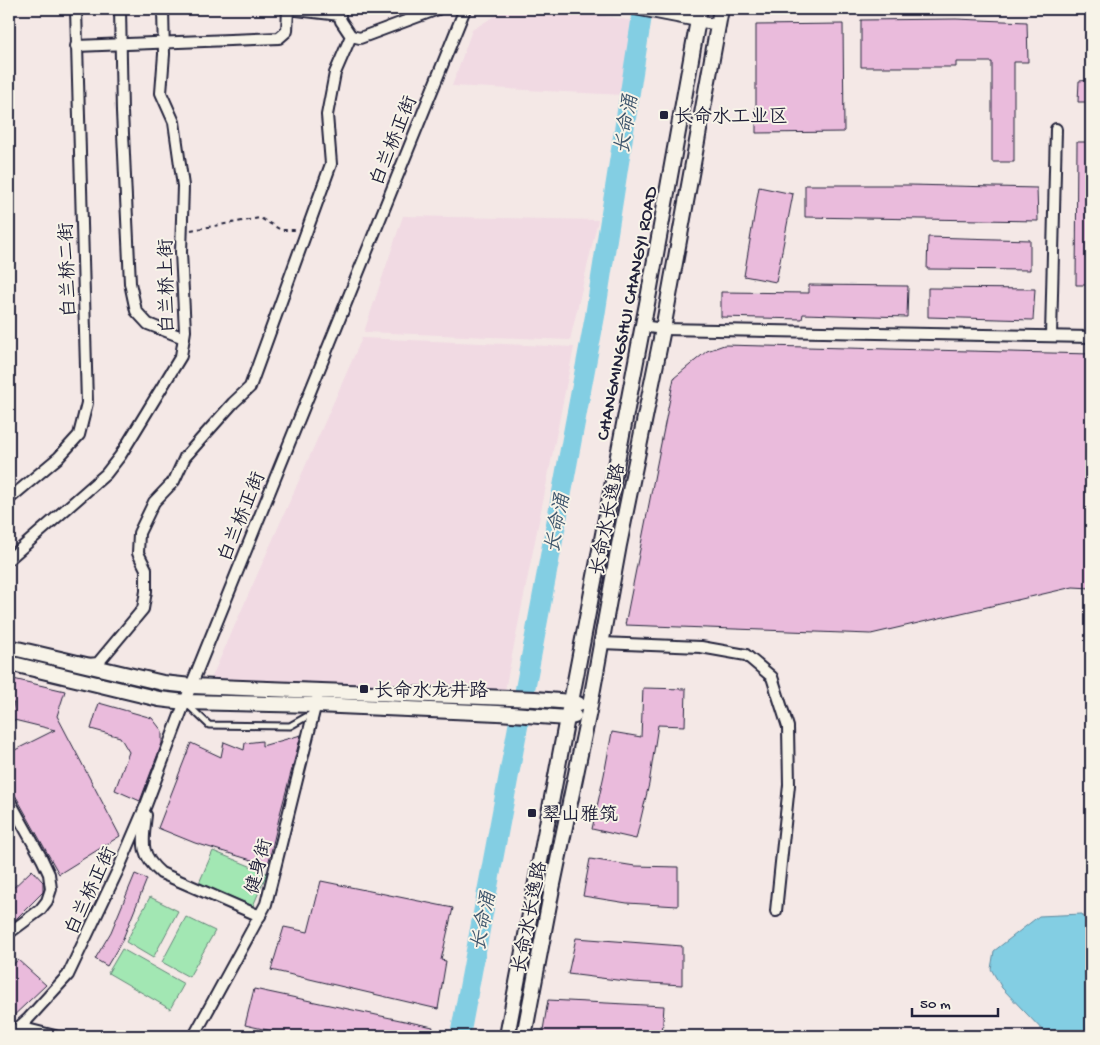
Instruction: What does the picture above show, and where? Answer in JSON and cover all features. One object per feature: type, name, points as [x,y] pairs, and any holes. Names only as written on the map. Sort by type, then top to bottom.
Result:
[{"type":"street","name":"白兰桥二街","points":[[9,499],[59,457],[78,435],[87,403],[76,9]]},
{"type":"street","points":[[120,9],[122,112],[130,283],[136,311],[148,324],[184,338]]},
{"type":"street","name":"白兰桥上街","points":[[9,559],[106,474],[120,456],[182,356],[185,331],[181,252],[183,186],[174,122],[161,93],[163,9]]},
{"type":"street","points":[[76,46],[278,38],[287,31],[288,9],[339,12],[341,21],[351,36],[360,38],[438,9]]},
{"type":"street","name":"白兰桥正街","points":[[9,1036],[68,975],[118,870],[146,805],[191,686],[465,9]]},
{"type":"street","points":[[635,9],[698,15],[718,25]]},
{"type":"street","name":"长命水长逸路","points":[[524,1036],[551,894],[590,709],[619,545],[663,329],[721,9]]},
{"type":"street","name":"CHANGMINGSHUI CHANGYI ROAD","points":[[507,1036],[642,326],[698,15]]},
{"type":"street","points":[[82,664],[98,663],[144,608],[146,569],[138,553],[139,533],[154,502],[174,481],[185,458],[250,386],[331,164],[328,146],[327,115],[335,73],[351,36]]},
{"type":"street","points":[[1051,336],[1056,129]]},
{"type":"street","points":[[642,326],[663,329],[1091,337]]},
{"type":"street","points":[[601,643],[701,647],[746,655],[772,678],[788,727],[789,785],[776,912]]},
{"type":"street","points":[[9,647],[163,683],[191,686],[535,699],[571,702],[590,709]]},
{"type":"street","points":[[9,663],[159,699],[185,702],[315,709],[498,713],[567,718],[590,709]]},
{"type":"street","name":"健身街","points":[[194,1036],[266,904],[320,691]]},
{"type":"street","points":[[9,800],[42,859],[49,874],[51,889],[40,910],[9,933]]},
{"type":"street","points":[[146,805],[144,850],[150,863],[161,873],[260,916]]},
{"type":"street","points":[[22,1024],[55,1036]]},
{"type":"lane","points":[[185,702],[209,725],[290,726],[315,709]]},
{"type":"path","points":[[182,232],[260,218],[281,230],[307,230]]},
{"type":"shaded area","points":[[506,9],[563,9],[634,21],[623,95],[452,86],[472,30]]},
{"type":"shaded area","points":[[403,216],[598,220],[570,340],[364,332]]},
{"type":"shaded area","points":[[362,338],[574,347],[504,695],[211,679]]},
{"type":"green space","points":[[213,851],[267,873],[253,906],[199,883]]},
{"type":"green space","points":[[150,897],[178,911],[153,958],[126,942]]},
{"type":"green space","points":[[186,917],[215,931],[189,977],[162,962]]},
{"type":"green space","points":[[122,949],[184,984],[170,1009],[108,973]]},
{"type":"water","points":[[1082,914],[1091,929],[1091,1026],[1079,1036],[1048,1036],[1002,988],[991,969],[994,951],[1039,916]]},
{"type":"building","points":[[956,19],[1027,22],[1028,62],[1014,62],[1014,162],[992,162],[992,62],[956,62],[956,67],[861,67],[861,20]]},
{"type":"building","points":[[843,24],[844,132],[756,133],[756,25]]},
{"type":"building","points":[[1091,80],[1091,102],[1078,102],[1079,81]]},
{"type":"building","points":[[1077,142],[1091,142],[1091,285],[1076,285]]},
{"type":"building","points":[[805,185],[1037,188],[1038,221],[805,217]]},
{"type":"building","points":[[759,187],[793,194],[776,282],[744,276]]},
{"type":"building","points":[[928,237],[1030,240],[1030,270],[927,269]]},
{"type":"building","points":[[809,285],[908,286],[907,317],[803,314],[802,319],[721,317],[721,292],[809,293]]},
{"type":"building","points":[[928,288],[1035,289],[1033,320],[928,317]]},
{"type":"building","points":[[724,345],[1091,354],[1091,588],[1073,587],[871,634],[625,625],[674,378],[707,351]]},
{"type":"building","points":[[9,678],[65,691],[57,716],[120,836],[59,874],[9,784],[9,753],[55,730],[10,719],[14,703],[9,703]]},
{"type":"building","points":[[643,688],[686,689],[685,726],[658,725],[649,784],[636,839],[592,829],[612,732],[641,737]]},
{"type":"building","points":[[99,703],[152,718],[162,731],[162,743],[140,801],[115,790],[129,752],[120,737],[91,729]]},
{"type":"building","points":[[301,735],[268,865],[195,843],[158,828],[191,743],[221,757],[224,742],[244,750],[245,743],[262,741],[262,746]]},
{"type":"building","points":[[590,859],[635,866],[678,867],[678,906],[627,903],[583,896]]},
{"type":"building","points":[[32,870],[43,882],[43,892],[9,925],[9,892]]},
{"type":"building","points":[[135,874],[147,879],[122,941],[107,966],[95,959],[111,932]]},
{"type":"building","points":[[321,881],[453,908],[441,960],[446,961],[438,1009],[271,970],[284,927],[308,932]]},
{"type":"building","points":[[576,938],[682,946],[682,985],[633,982],[568,974]]},
{"type":"building","points":[[18,960],[46,985],[9,1020],[9,968]]},
{"type":"building","points":[[254,989],[433,1027],[431,1036],[294,1036],[245,1025]]},
{"type":"building","points":[[548,1000],[664,1006],[662,1036],[542,1036]]},
{"type":"waterway","name":"长命涌","points":[[460,1036],[595,316],[643,9]]},
{"type":"place","name":"长命水工业区","points":[[664,115]]},
{"type":"place","name":"长命水龙井路","points":[[364,689]]},
{"type":"place","name":"翠山雅筑","points":[[532,813]]}]
